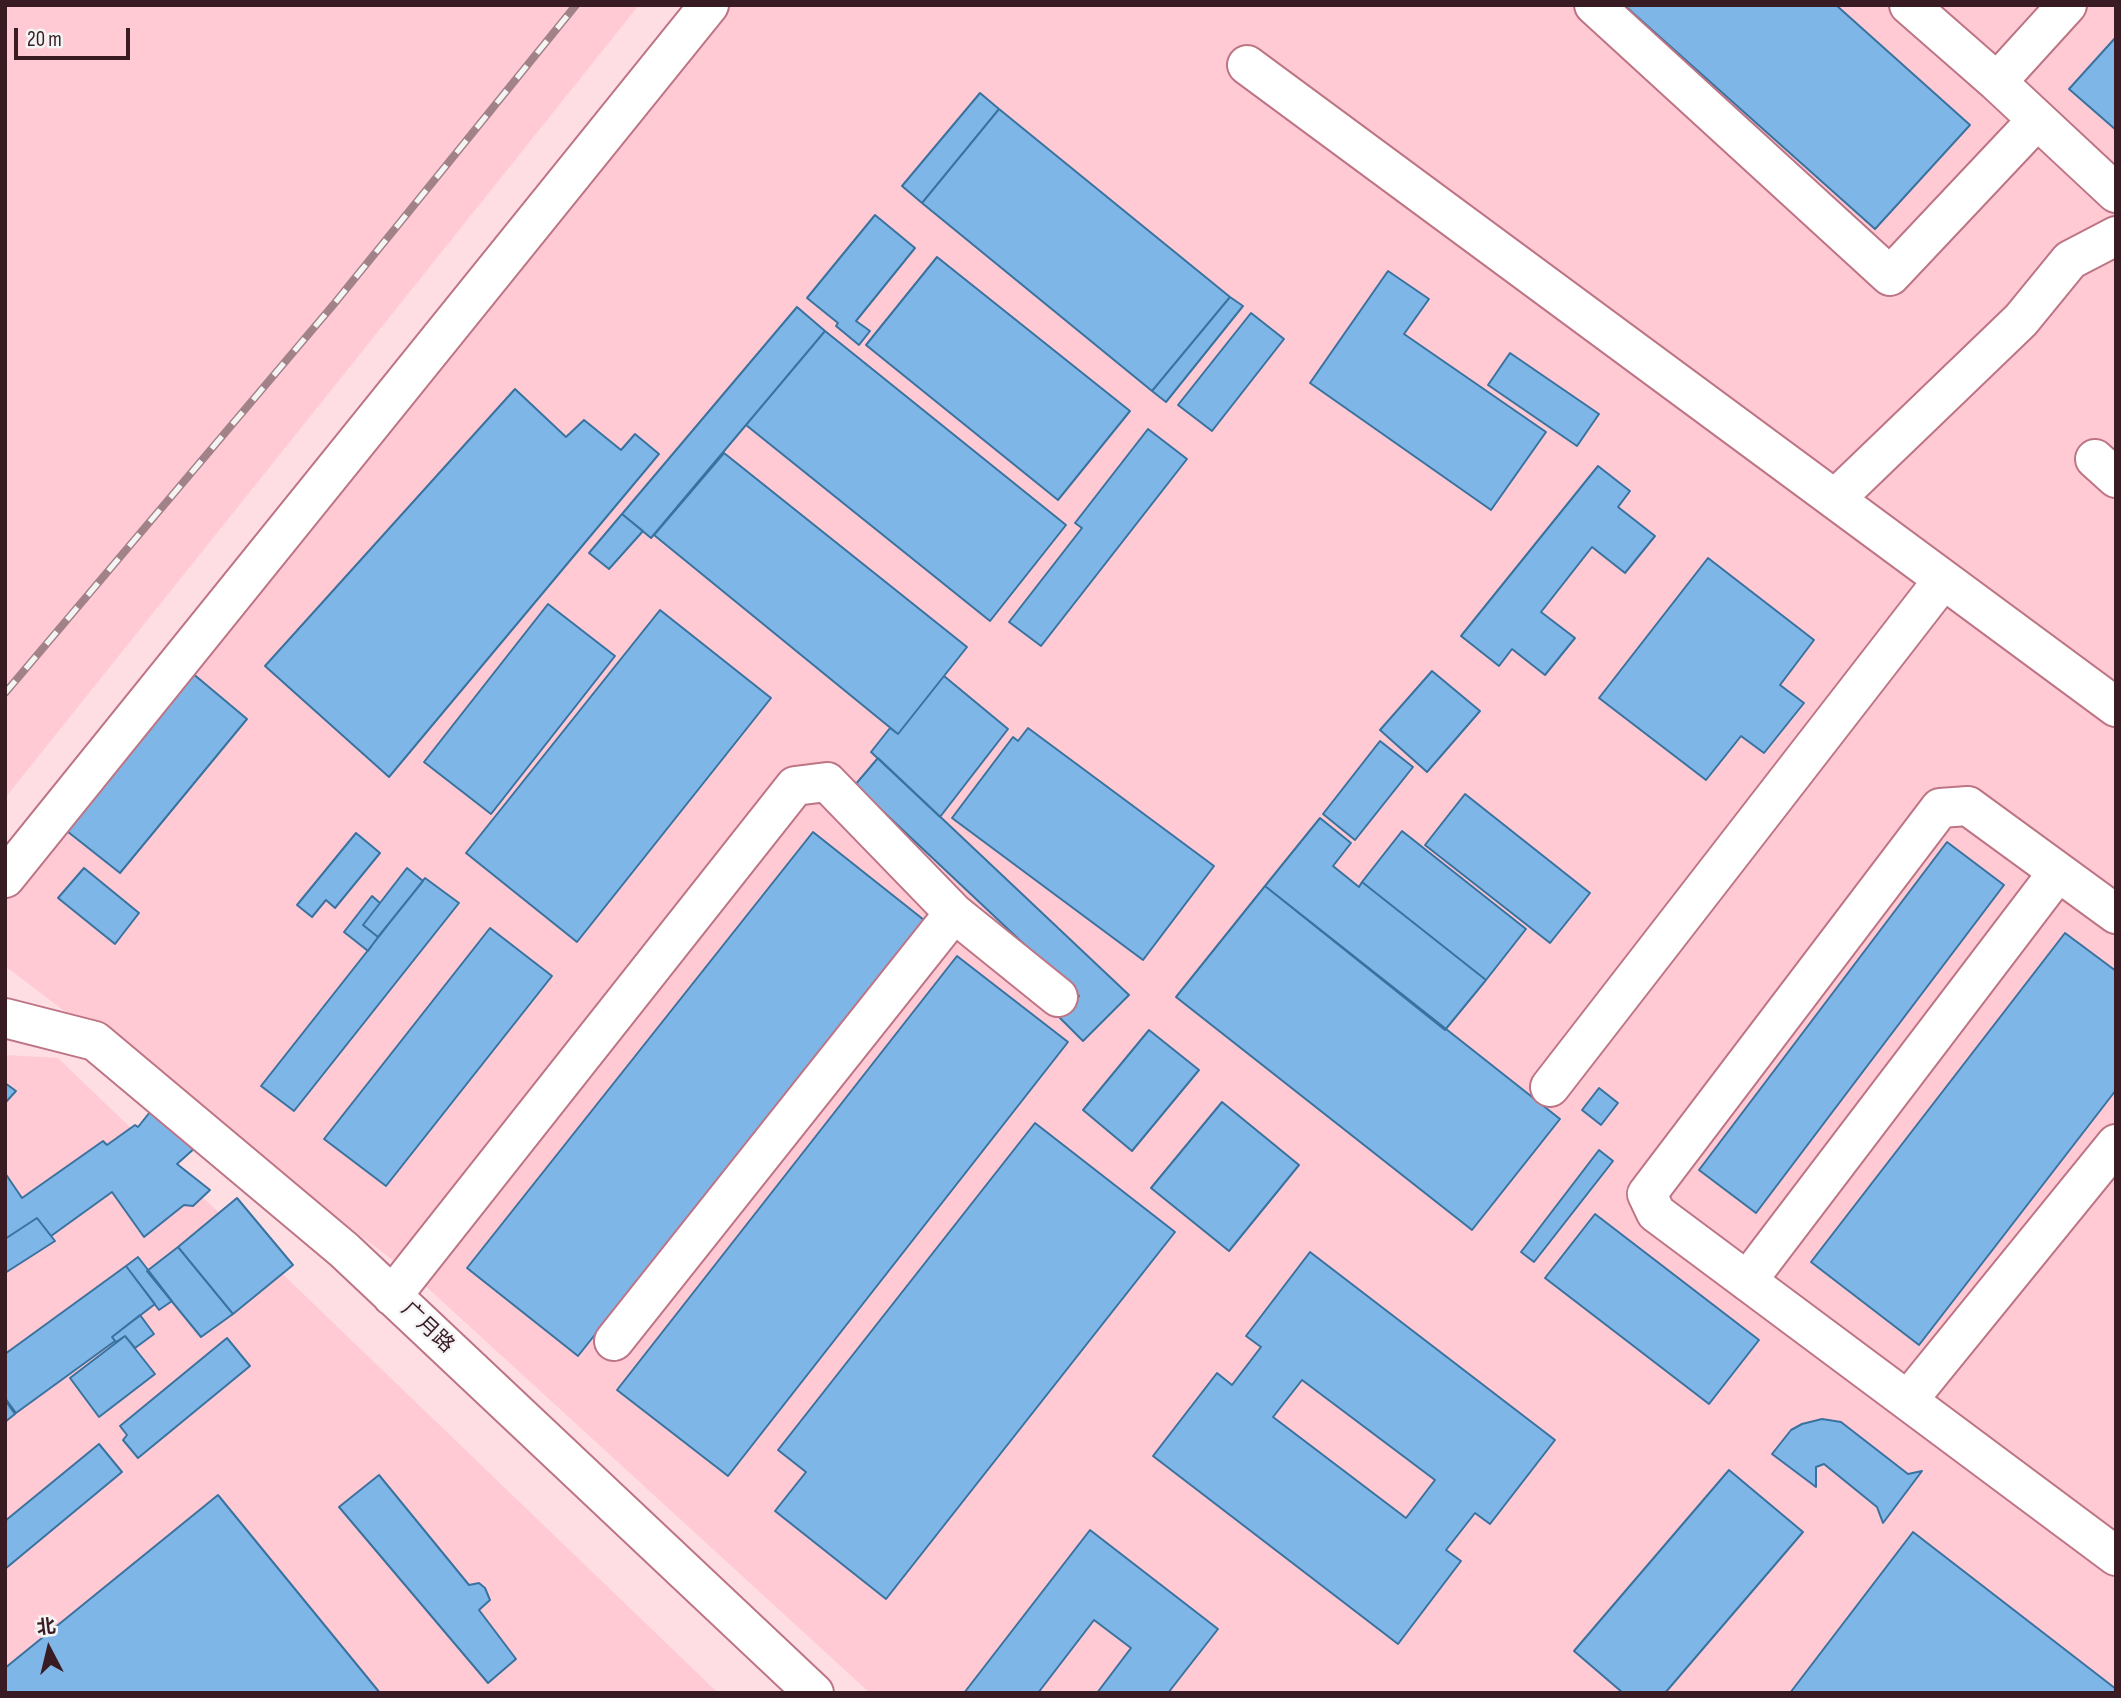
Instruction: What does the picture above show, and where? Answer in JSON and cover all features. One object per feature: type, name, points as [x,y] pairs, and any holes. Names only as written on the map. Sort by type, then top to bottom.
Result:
[{"type":"street","points":[[5,878],[709,5]]},
{"type":"street","points":[[1594,5],[1890,276],[2037,120]]},
{"type":"street","points":[[1909,5],[1997,82],[2116,193]]},
{"type":"street","points":[[1997,82],[2067,5]]},
{"type":"street","points":[[1247,65],[2116,706]]},
{"type":"street","points":[[1835,499],[2021,320],[2070,260],[2116,236]]},
{"type":"street","points":[[1550,1087],[1943,580]]},
{"type":"street","points":[[392,1296],[795,786],[827,782],[954,913],[1058,997]]},
{"type":"street","points":[[2116,915],[1968,806],[1940,808],[1647,1194],[1656,1213],[2116,1556]]},
{"type":"street","points":[[1747,1281],[2058,872]]},
{"type":"street","points":[[614,1340],[954,913]]},
{"type":"street","name":"广月路","points":[[5,1018],[95,1041],[344,1250],[814,1693]]},
{"type":"street","points":[[1908,1400],[2116,1144]]},
{"type":"shaded area","points":[[5,5],[639,5],[5,798]]},
{"type":"shaded area","points":[[711,5],[2116,5],[2116,1693],[870,1693],[419,1280],[5,966],[5,887]]},
{"type":"shaded area","points":[[5,1055],[58,1058],[718,1693],[5,1693]]},
{"type":"building","points":[[1624,5],[1836,5],[1970,125],[1875,229]]},
{"type":"building","points":[[2116,37],[2116,130],[2069,89]]},
{"type":"building","points":[[980,93],[999,109],[922,203],[902,186]]},
{"type":"building","points":[[999,109],[1230,297],[1152,391],[922,203]]},
{"type":"building","points":[[875,215],[915,248],[856,321],[870,331],[859,345],[836,326],[838,323],[807,298]]},
{"type":"building","points":[[937,257],[1130,411],[1058,500],[866,345]]},
{"type":"building","points":[[1388,271],[1429,299],[1404,334],[1546,432],[1491,510],[1310,383]]},
{"type":"building","points":[[1230,297],[1243,306],[1166,402],[1152,391]]},
{"type":"building","points":[[797,307],[825,331],[651,538],[622,514]]},
{"type":"building","points":[[1251,313],[1284,339],[1212,431],[1178,405]]},
{"type":"building","points":[[825,331],[1066,525],[990,621],[746,425]]},
{"type":"building","points":[[1510,353],[1599,414],[1577,446],[1488,385]]},
{"type":"building","points":[[515,389],[566,437],[584,420],[621,450],[635,434],[659,454],[389,777],[265,666]]},
{"type":"building","points":[[1148,429],[1187,459],[1041,646],[1009,622],[1082,528],[1075,523]]},
{"type":"building","points":[[724,453],[967,647],[898,734],[654,535]]},
{"type":"building","points":[[1598,466],[1630,491],[1618,507],[1655,536],[1625,573],[1592,547],[1541,612],[1575,638],[1545,675],[1512,649],[1499,666],[1461,636]]},
{"type":"building","points":[[622,514],[643,531],[609,569],[589,553]]},
{"type":"building","points":[[1708,558],[1814,640],[1780,685],[1804,703],[1764,753],[1741,736],[1706,780],[1599,698]]},
{"type":"building","points":[[548,604],[615,656],[491,814],[424,762]]},
{"type":"building","points":[[660,610],[771,698],[577,942],[466,853]]},
{"type":"building","points":[[185,667],[247,719],[120,873],[58,824]]},
{"type":"building","points":[[1432,671],[1480,711],[1427,772],[1380,730]]},
{"type":"building","points":[[944,676],[1008,729],[940,817],[871,752],[890,728],[898,734]]},
{"type":"building","points":[[1028,728],[1214,866],[1143,960],[952,818],[1013,737],[1018,741]]},
{"type":"building","points":[[1380,741],[1413,767],[1355,840],[1323,814]]},
{"type":"building","points":[[878,758],[1129,995],[1083,1041],[1059,1017],[1079,996],[855,785]]},
{"type":"building","points":[[1465,794],[1590,893],[1550,943],[1425,845]]},
{"type":"building","points":[[1320,818],[1351,843],[1333,866],[1359,887],[1362,882],[1486,980],[1445,1030],[1265,886]]},
{"type":"building","points":[[1402,831],[1526,929],[1486,980],[1362,882]]},
{"type":"building","points":[[813,832],[924,920],[578,1356],[467,1268]]},
{"type":"building","points":[[356,833],[380,853],[335,908],[326,900],[312,917],[297,905]]},
{"type":"building","points":[[1947,842],[2004,885],[1756,1213],[1699,1170]]},
{"type":"building","points":[[84,868],[139,913],[115,944],[58,898]]},
{"type":"building","points":[[407,868],[423,881],[378,937],[363,925]]},
{"type":"building","points":[[425,878],[459,903],[294,1111],[261,1086]]},
{"type":"building","points":[[1265,886],[1560,1119],[1472,1230],[1176,997]]},
{"type":"building","points":[[372,896],[380,903],[363,925],[378,937],[368,951],[344,932]]},
{"type":"building","points":[[490,928],[552,976],[386,1186],[324,1139]]},
{"type":"building","points":[[2065,933],[2116,971],[2116,1090],[1919,1345],[1811,1262]]},
{"type":"building","points":[[957,956],[1068,1042],[728,1476],[617,1390]]},
{"type":"building","points":[[1149,1030],[1199,1070],[1132,1151],[1083,1110]]},
{"type":"building","points":[[5,1083],[16,1091],[5,1103]]},
{"type":"building","points":[[1599,1088],[1618,1103],[1601,1125],[1582,1110]]},
{"type":"building","points":[[1222,1102],[1299,1165],[1229,1251],[1151,1188]]},
{"type":"building","points":[[154,1107],[196,1147],[177,1164],[210,1190],[193,1206],[184,1205],[144,1237],[112,1192],[51,1236],[37,1218],[5,1239],[5,1173],[22,1198],[103,1141],[107,1145],[135,1125],[138,1127]]},
{"type":"building","points":[[1035,1123],[1175,1232],[886,1599],[775,1511],[806,1472],[778,1450]]},
{"type":"building","points":[[1599,1150],[1613,1161],[1534,1262],[1521,1252]]},
{"type":"building","points":[[237,1198],[293,1265],[233,1314],[178,1247]]},
{"type":"building","points":[[1595,1214],[1759,1340],[1709,1404],[1545,1278]]},
{"type":"building","points":[[37,1218],[55,1241],[5,1273],[5,1239]]},
{"type":"building","points":[[178,1247],[233,1314],[201,1337],[147,1271]]},
{"type":"building","points":[[1310,1252],[1555,1440],[1490,1524],[1475,1513],[1446,1550],[1461,1561],[1398,1644],[1153,1456],[1217,1373],[1232,1385],[1261,1347],[1246,1336]],"holes":[[[1302,1380],[1435,1480],[1406,1518],[1273,1417]]]},
{"type":"building","points":[[138,1257],[172,1301],[159,1310],[126,1266]]},
{"type":"building","points":[[126,1266],[155,1304],[112,1337],[115,1341],[16,1413],[5,1398],[5,1354]]},
{"type":"building","points":[[140,1315],[154,1334],[135,1348],[125,1336],[116,1342],[112,1337]]},
{"type":"building","points":[[125,1336],[155,1374],[99,1417],[70,1378]]},
{"type":"building","points":[[227,1338],[250,1366],[138,1458],[123,1440],[127,1435],[120,1426]]},
{"type":"building","points":[[5,1400],[15,1414],[5,1422]]},
{"type":"building","points":[[1822,1419],[1841,1422],[1908,1474],[1922,1471],[1883,1523],[1877,1507],[1824,1464],[1816,1467],[1816,1487],[1772,1454],[1791,1430]]},
{"type":"building","points":[[99,1444],[122,1472],[5,1569],[5,1521]]},
{"type":"building","points":[[1729,1470],[1803,1532],[1665,1693],[1623,1693],[1574,1651]]},
{"type":"building","points":[[379,1475],[469,1585],[479,1583],[485,1588],[490,1600],[479,1610],[516,1659],[488,1683],[339,1507]]},
{"type":"building","points":[[218,1495],[380,1693],[5,1693],[5,1668]]},
{"type":"building","points":[[1090,1530],[1218,1629],[1168,1693],[1097,1693],[1131,1648],[1094,1620],[1038,1693],[964,1693]]},
{"type":"building","points":[[1913,1532],[2116,1689],[2116,1693],[1790,1693]]},
{"type":"railway","points":[[5,693],[334,304],[576,5]]}]
